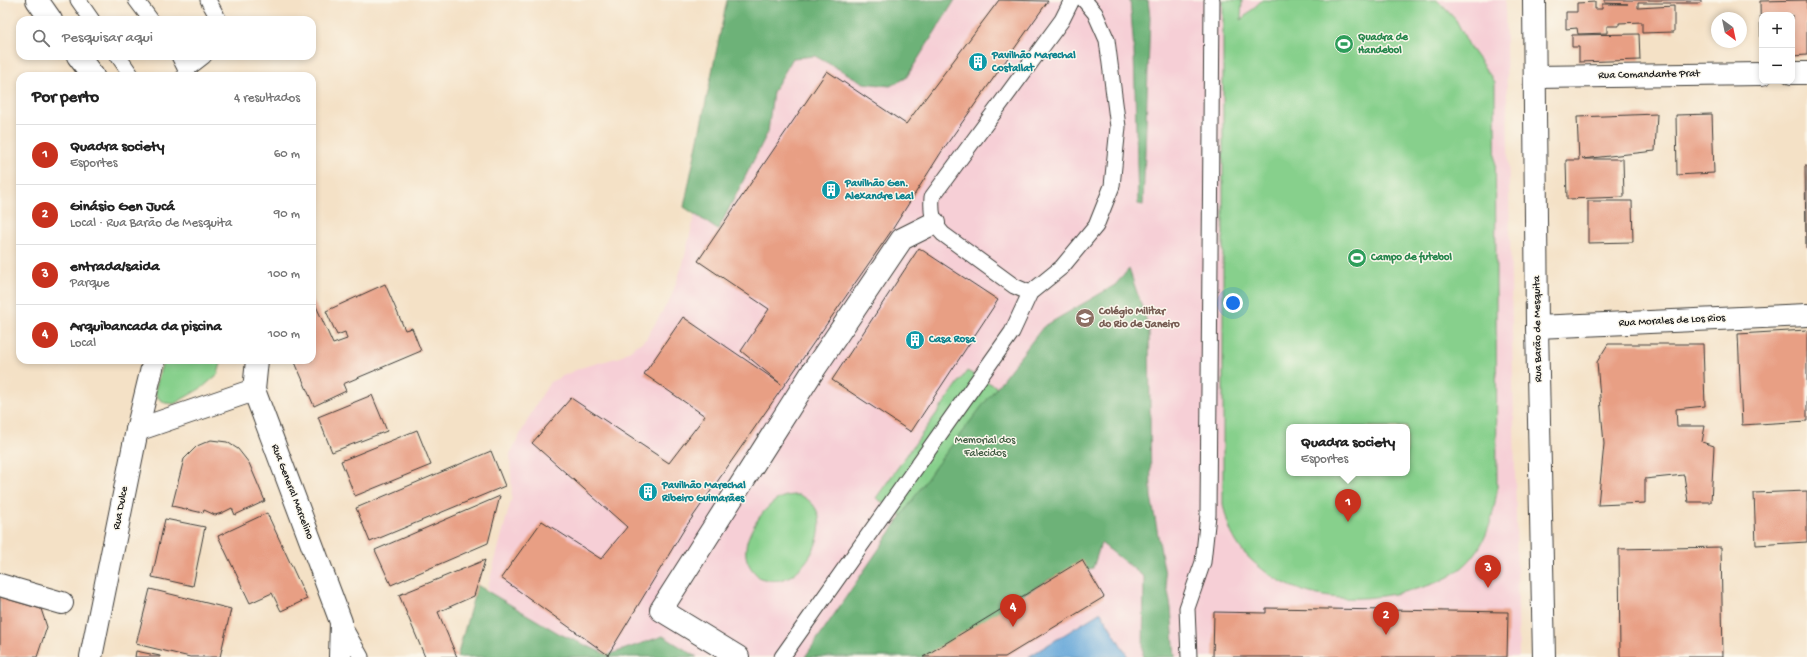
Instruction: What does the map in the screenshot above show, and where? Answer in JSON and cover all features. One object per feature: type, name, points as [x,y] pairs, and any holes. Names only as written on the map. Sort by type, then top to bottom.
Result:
[{"type":"street","points":[[37,0],[48,16]]},
{"type":"street","name":"Rua Barão de Mesquita","points":[[1534,0],[1537,327],[1544,657]]},
{"type":"street","points":[[81,60],[90,72]]},
{"type":"street","points":[[1795,73],[1807,73]]},
{"type":"street","name":"Rua Comandante Prat","points":[[1535,77],[1759,74]]},
{"type":"street","points":[[738,657],[661,610],[813,371],[902,239],[934,223]]},
{"type":"street","name":"Rua Morales de Los Rios","points":[[1537,327],[1807,314]]},
{"type":"street","name":"Rua Dulce","points":[[91,657],[137,430],[153,364]]},
{"type":"street","name":"Rua General Marcelino","points":[[257,364],[254,390],[341,622]]},
{"type":"street","points":[[137,430],[254,390]]},
{"type":"street","points":[[0,586],[62,604]]},
{"type":"street","points":[[340,657],[341,622]]},
{"type":"lane","points":[[78,0],[89,16]]},
{"type":"lane","points":[[136,0],[148,16]]},
{"type":"lane","points":[[208,0],[217,16]]},
{"type":"lane","points":[[1030,293],[1014,286],[939,231],[934,223],[931,209],[932,197],[1062,20],[1072,0]]},
{"type":"lane","points":[[782,657],[1012,332],[1030,293],[1062,267],[1096,226],[1112,186],[1118,126],[1107,40],[1095,13],[1084,0]]},
{"type":"lane","points":[[1189,657],[1187,608],[1203,562],[1208,515],[1212,0]]},
{"type":"lane","points":[[121,60],[129,72]]},
{"type":"lane","points":[[180,60],[185,72]]},
{"type":"lane","points":[[186,72],[200,60]]},
{"type":"lane","points":[[341,622],[361,657]]},
{"type":"shaded area","name":"Colégio Militar do Rio de Janeiro","points":[[761,0],[1505,0],[1519,657],[469,657],[512,497],[510,454],[534,408],[550,382],[580,368],[620,357],[646,339],[671,297],[683,264],[700,193]]},
{"type":"green space","points":[[727,0],[955,0],[906,78],[890,86],[864,83],[815,56],[793,58],[773,92],[768,132],[718,230],[684,207]]},
{"type":"green space","points":[[1130,0],[1148,0],[1150,17],[1143,205],[1138,204],[1134,51]]},
{"type":"green space","points":[[1223,0],[1242,0],[1241,20],[1262,0],[1437,0],[1456,20],[1471,49],[1495,82],[1497,491],[1489,527],[1481,544],[1470,560],[1456,572],[1440,581],[1431,585],[1384,596],[1345,598],[1308,593],[1273,577],[1246,555],[1234,538],[1228,524],[1223,504]]},
{"type":"green space","points":[[1129,269],[1149,328],[1151,496],[1171,608],[1175,657],[1143,657],[1144,577],[1101,543],[1093,568],[1050,579],[1012,601],[988,627],[930,657],[805,657],[935,467],[1043,327],[1115,285]]},
{"type":"green space","points":[[162,364],[221,364],[218,374],[203,387],[174,404],[165,403],[157,397],[155,391]]},
{"type":"green space","name":"Memorial dos Falecidos","points":[[967,371],[1038,409],[949,548],[876,498]]},
{"type":"green space","points":[[799,495],[811,502],[818,513],[820,525],[818,538],[812,552],[805,563],[795,573],[784,579],[775,581],[760,578],[751,568],[746,557],[747,541],[750,534],[759,518],[777,500],[785,496]]},
{"type":"green space","points":[[477,585],[560,634],[608,655],[663,636],[697,657],[457,657]]},
{"type":"water","points":[[1101,612],[1128,657],[1028,657]]},
{"type":"building","points":[[999,0],[1048,1],[942,151],[892,230],[685,528],[608,655],[501,578],[542,521],[601,559],[627,527],[532,443],[571,398],[669,463],[705,416],[644,374],[683,317],[781,384],[741,351],[769,309],[698,261],[827,71],[906,124]]},
{"type":"building","points":[[1605,0],[1701,0],[1701,3],[1638,3],[1638,8],[1674,6],[1674,32],[1642,33],[1642,22],[1619,23],[1619,26],[1607,26],[1607,33],[1578,34],[1577,28],[1566,29],[1566,12],[1577,12],[1577,3],[1595,2],[1595,9],[1602,9],[1602,4],[1628,4],[1605,3]]},
{"type":"building","points":[[1807,0],[1807,55],[1795,56],[1795,12],[1760,12],[1760,1]]},
{"type":"building","points":[[1639,34],[1640,60],[1579,62],[1579,47],[1572,47],[1572,35]]},
{"type":"building","points":[[1657,114],[1655,151],[1582,159],[1623,159],[1624,197],[1567,199],[1566,160],[1579,160],[1577,117]]},
{"type":"building","points":[[1712,114],[1714,173],[1677,175],[1676,115]]},
{"type":"building","points":[[1805,166],[1807,166],[1807,248],[1806,248]]},
{"type":"building","points":[[1588,201],[1632,201],[1633,242],[1588,243]]},
{"type":"building","name":"Casa Rosa","points":[[919,248],[998,300],[911,432],[832,380]]},
{"type":"building","points":[[385,284],[405,330],[412,328],[421,351],[343,384],[346,391],[314,406],[296,364],[316,364],[316,306],[333,344],[347,339],[345,332],[337,335],[326,311]]},
{"type":"building","points":[[1807,330],[1807,421],[1742,425],[1738,334]]},
{"type":"building","points":[[1608,344],[1703,344],[1705,406],[1676,409],[1677,426],[1705,426],[1702,442],[1714,446],[1711,502],[1688,502],[1684,475],[1645,479],[1645,503],[1598,505],[1604,444],[1597,362]]},
{"type":"building","points":[[372,395],[387,431],[332,452],[318,417]]},
{"type":"building","points":[[417,430],[431,465],[355,496],[341,461]]},
{"type":"building","points":[[211,440],[227,442],[238,449],[249,463],[265,501],[235,515],[232,508],[215,515],[204,510],[203,513],[172,506],[184,459],[197,446]]},
{"type":"building","points":[[491,451],[505,486],[370,542],[356,508]]},
{"type":"building","points":[[1807,491],[1807,542],[1756,545],[1754,493]]},
{"type":"building","points":[[500,496],[488,543],[391,585],[375,550]]},
{"type":"building","points":[[267,513],[307,599],[281,611],[272,593],[250,603],[218,536]]},
{"type":"building","points":[[165,519],[205,527],[193,586],[152,577]]},
{"type":"building","points":[[1721,547],[1723,657],[1620,657],[1619,549]]},
{"type":"building","points":[[485,560],[474,596],[438,612],[457,657],[425,657],[399,595]]},
{"type":"building","points":[[1082,560],[1104,597],[1005,657],[923,657]]},
{"type":"building","points":[[150,589],[231,609],[220,657],[190,657],[136,644]]},
{"type":"building","points":[[0,597],[41,609],[47,627],[37,657],[0,657]]},
{"type":"building","points":[[1266,608],[1508,612],[1507,657],[1213,657],[1214,612],[1266,613]]},
{"type":"building","points":[[136,651],[160,656],[160,657],[135,657]]},
{"type":"place","name":"Quadra de Handebol","points":[[1344,44]]},
{"type":"place","name":"Pavilhão Marechal Costallat","points":[[978,62]]},
{"type":"place","name":"Pavilhão Gen. Alexandre Leal","points":[[831,190]]},
{"type":"place","name":"Campo de futebol","points":[[1357,258]]},
{"type":"place","name":"Colégio Militar do Rio de Janeiro","points":[[1085,318]]},
{"type":"place","name":"Casa Rosa","points":[[915,340]]},
{"type":"place","name":"Pavilhão Marechal Ribeiro Guimarães","points":[[648,492]]},
{"type":"place","name":"Quadra society","points":[[1348,522]]},
{"type":"place","name":"entrada/saida","points":[[1488,588]]},
{"type":"place","name":"Arquibancada da piscina","points":[[1013,627]]},
{"type":"place","name":"Ginásio Gen Jucá","points":[[1386,635]]}]
